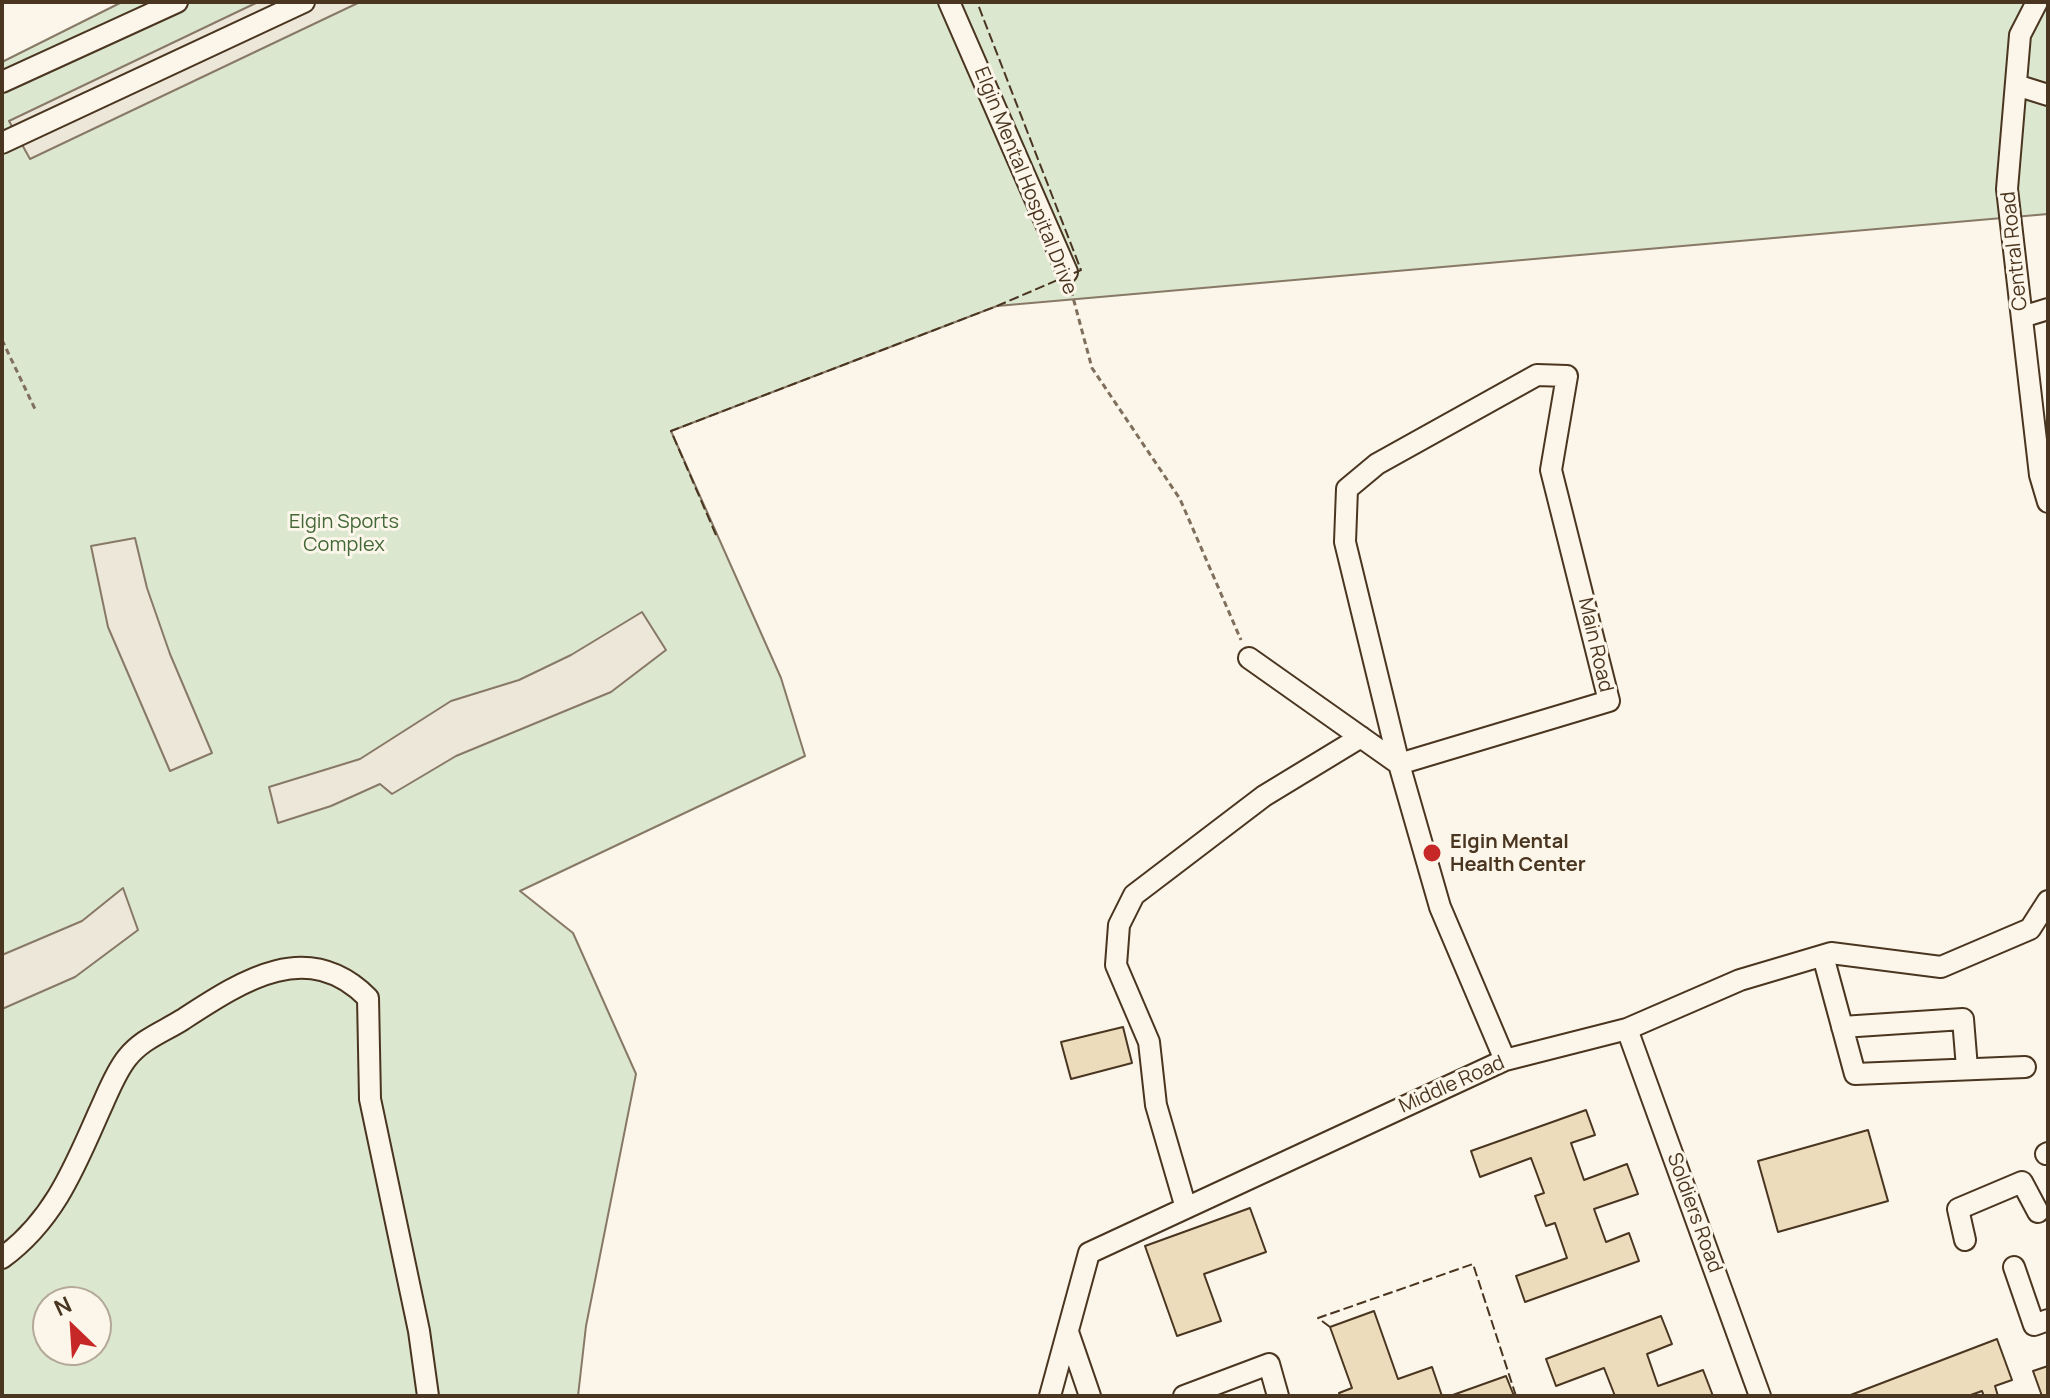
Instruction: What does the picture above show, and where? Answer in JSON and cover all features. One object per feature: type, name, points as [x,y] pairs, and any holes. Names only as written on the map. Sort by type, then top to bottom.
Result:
[{"type":"street","points":[[2,82],[177,2]]},
{"type":"street","points":[[2,143],[304,2]]},
{"type":"street","name":"Elgin Mental Hospital Drive","points":[[949,2],[1067,272]]},
{"type":"street","name":"Central Road","points":[[2037,2],[2020,35],[2007,189],[2040,475],[2048,502]]},
{"type":"street","points":[[2016,85],[2048,95]]},
{"type":"street","points":[[2022,317],[2048,309]]},
{"type":"street","name":"Main Road","points":[[1537,375],[1567,376],[1551,470],[1609,701],[1399,764],[1345,542],[1347,489],[1377,464],[1495,396],[1537,375]]},
{"type":"street","points":[[1249,658],[1399,764],[1440,907],[1505,1060]]},
{"type":"street","points":[[1186,1208],[1156,1105],[1149,1042],[1116,965],[1119,925],[1134,895],[1264,796],[1361,737]]},
{"type":"street","name":"Middle Road","points":[[1050,1396],[1089,1253],[1505,1060],[1627,1029],[1740,980],[1831,953],[1941,967],[2030,929],[2048,901]]},
{"type":"street","points":[[1823,956],[1855,1074],[2025,1067]]},
{"type":"street","points":[[2,1258],[39,1225],[60,1198],[126,1059],[145,1040],[251,979],[291,968],[329,969],[352,982],[368,998],[370,1099],[419,1331],[428,1396]]},
{"type":"street","points":[[1842,1027],[1963,1019],[1967,1068]]},
{"type":"street","name":"Soldiers Road","points":[[1627,1029],[1760,1396]]},
{"type":"street","points":[[1965,1240],[1958,1209],[2022,1182],[2038,1212]]},
{"type":"street","points":[[2014,1267],[2034,1325],[2048,1320]]},
{"type":"street","points":[[1068,1332],[1090,1396]]},
{"type":"street","points":[[1184,1396],[1269,1364],[1278,1396]]},
{"type":"path","name":"Elgin Mental Hospital Drive","points":[[1067,272],[1092,368],[1180,499],[1249,658]]},
{"type":"path","points":[[2,340],[35,409]]},
{"type":"green space","name":"Elgin Sports Complex","points":[[122,2],[2048,2],[2048,214],[997,306],[671,431],[781,678],[805,756],[520,891],[573,933],[636,1074],[586,1326],[578,1396],[2,1396],[2,62]]},
{"type":"shaded area","points":[[258,2],[360,2],[30,159],[9,121]]},
{"type":"shaded area","points":[[135,538],[147,588],[170,654],[212,753],[170,771],[108,627],[91,546]]},
{"type":"shaded area","points":[[642,612],[666,650],[611,692],[456,756],[392,794],[380,784],[331,806],[278,823],[269,787],[360,759],[451,701],[519,680],[571,655]]},
{"type":"shaded area","points":[[123,888],[138,930],[75,977],[2,1009],[2,955],[82,921]]},
{"type":"building","points":[[1123,1027],[1132,1063],[1071,1079],[1061,1042]]},
{"type":"building","points":[[1586,1110],[1595,1135],[1571,1143],[1584,1180],[1627,1164],[1638,1194],[1594,1209],[1606,1242],[1629,1233],[1639,1261],[1525,1302],[1516,1276],[1567,1258],[1555,1223],[1546,1226],[1535,1196],[1544,1193],[1531,1158],[1480,1177],[1471,1151]]},
{"type":"building","points":[[1868,1130],[1888,1201],[1778,1232],[1758,1161]]},
{"type":"building","points":[[1250,1208],[1266,1252],[1204,1274],[1221,1321],[1177,1336],[1145,1246]]},
{"type":"building","points":[[1374,1311],[1398,1379],[1432,1367],[1442,1396],[1340,1396],[1339,1393],[1352,1388],[1330,1327]]},
{"type":"building","points":[[1661,1316],[1672,1344],[1647,1354],[1658,1386],[1703,1370],[1713,1396],[1615,1396],[1604,1368],[1556,1386],[1546,1359]]},
{"type":"building","points":[[1997,1339],[2012,1380],[1995,1386],[1998,1396],[1984,1396],[1982,1391],[1968,1396],[1848,1396]]},
{"type":"building","points":[[2048,1366],[2048,1396],[2042,1396],[2033,1371]]},
{"type":"building","points":[[1506,1376],[1514,1396],[1450,1396]]},
{"type":"fence","points":[[716,535],[671,431],[997,306],[1081,270],[977,2]]},
{"type":"fence","points":[[1330,1327],[1318,1318],[1473,1264],[1516,1396]]},
{"type":"place","name":"Elgin Mental Health Center","points":[[1432,853]]}]
